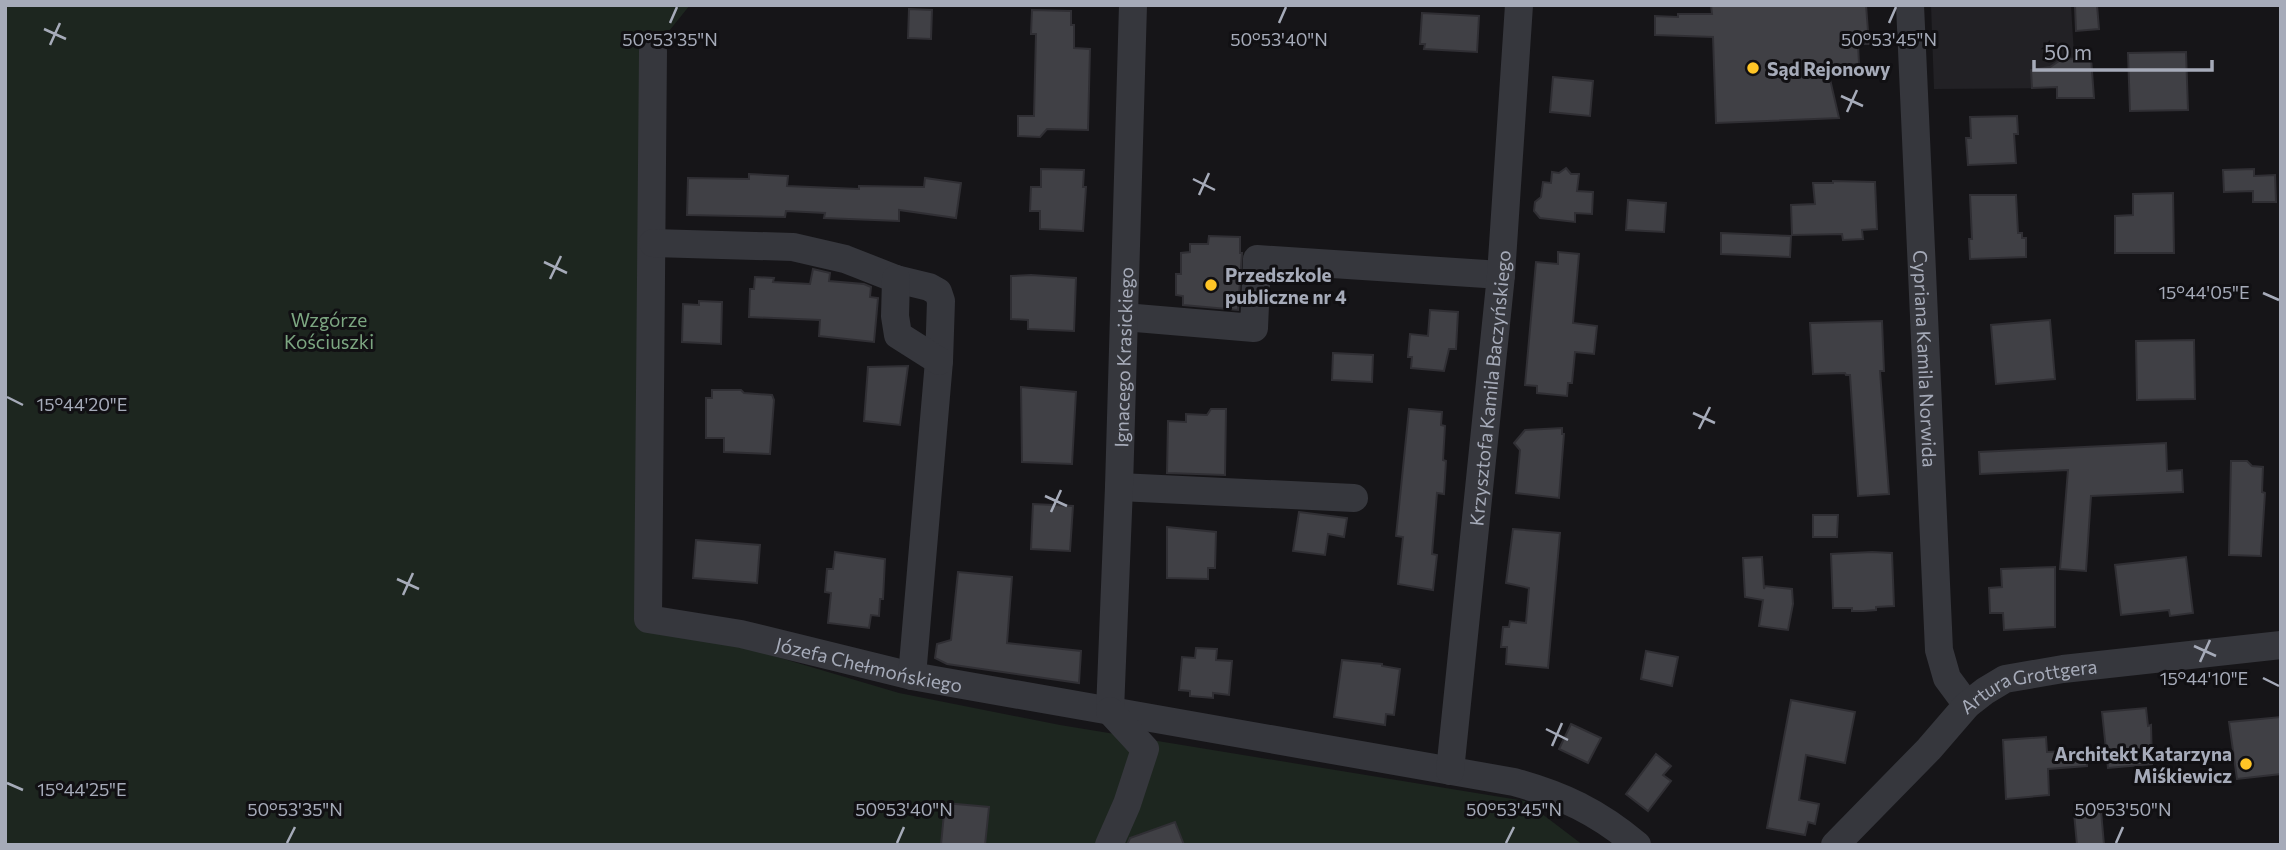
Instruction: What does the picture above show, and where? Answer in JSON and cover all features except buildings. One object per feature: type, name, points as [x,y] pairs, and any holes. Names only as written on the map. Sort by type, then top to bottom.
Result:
[{"type":"street","name":"Ignacego Krasickiego","points":[[1110,711],[1133,5]]},
{"type":"street","name":"Krzysztofa Kamila Baczyńskiego","points":[[1450,771],[1501,275],[1519,5]]},
{"type":"street","name":"Cypriana Kamila Norwida","points":[[1910,5],[1939,650],[1947,678],[1967,705]]},
{"type":"street","name":"Józefa Chełmońskiego","points":[[653,51],[648,619],[741,634],[912,677],[1514,782],[1571,800],[1614,825],[1637,845]]},
{"type":"street","points":[[653,243],[793,247],[845,260],[938,292],[941,301],[939,361],[912,677]]},
{"type":"street","points":[[1124,317],[1254,328],[1257,259],[1501,275]]},
{"type":"street","points":[[896,279],[895,316],[898,335],[939,361]]},
{"type":"street","points":[[1119,487],[1354,498]]},
{"type":"street","name":"Artura Grottgera","points":[[1835,845],[1929,749],[1967,705],[2006,679],[2063,669],[2281,645]]},
{"type":"street","points":[[1109,845],[1127,804],[1145,749],[1110,711]]},
{"type":"shaded area","points":[[1931,5],[2071,5],[2076,88],[1934,89]]},
{"type":"green space","name":"Wzgórze Kościuszki","points":[[5,5],[690,5],[653,51],[648,619],[899,693],[1060,725],[1525,801],[1583,845],[5,845]]},
{"type":"place","name":"Sąd Rejonowy","points":[[1753,68]]},
{"type":"place","name":"Przedszkole publiczne nr 4","points":[[1211,285]]},
{"type":"place","name":"Architekt Katarzyna Miśkiewicz","points":[[2246,764]]}]
